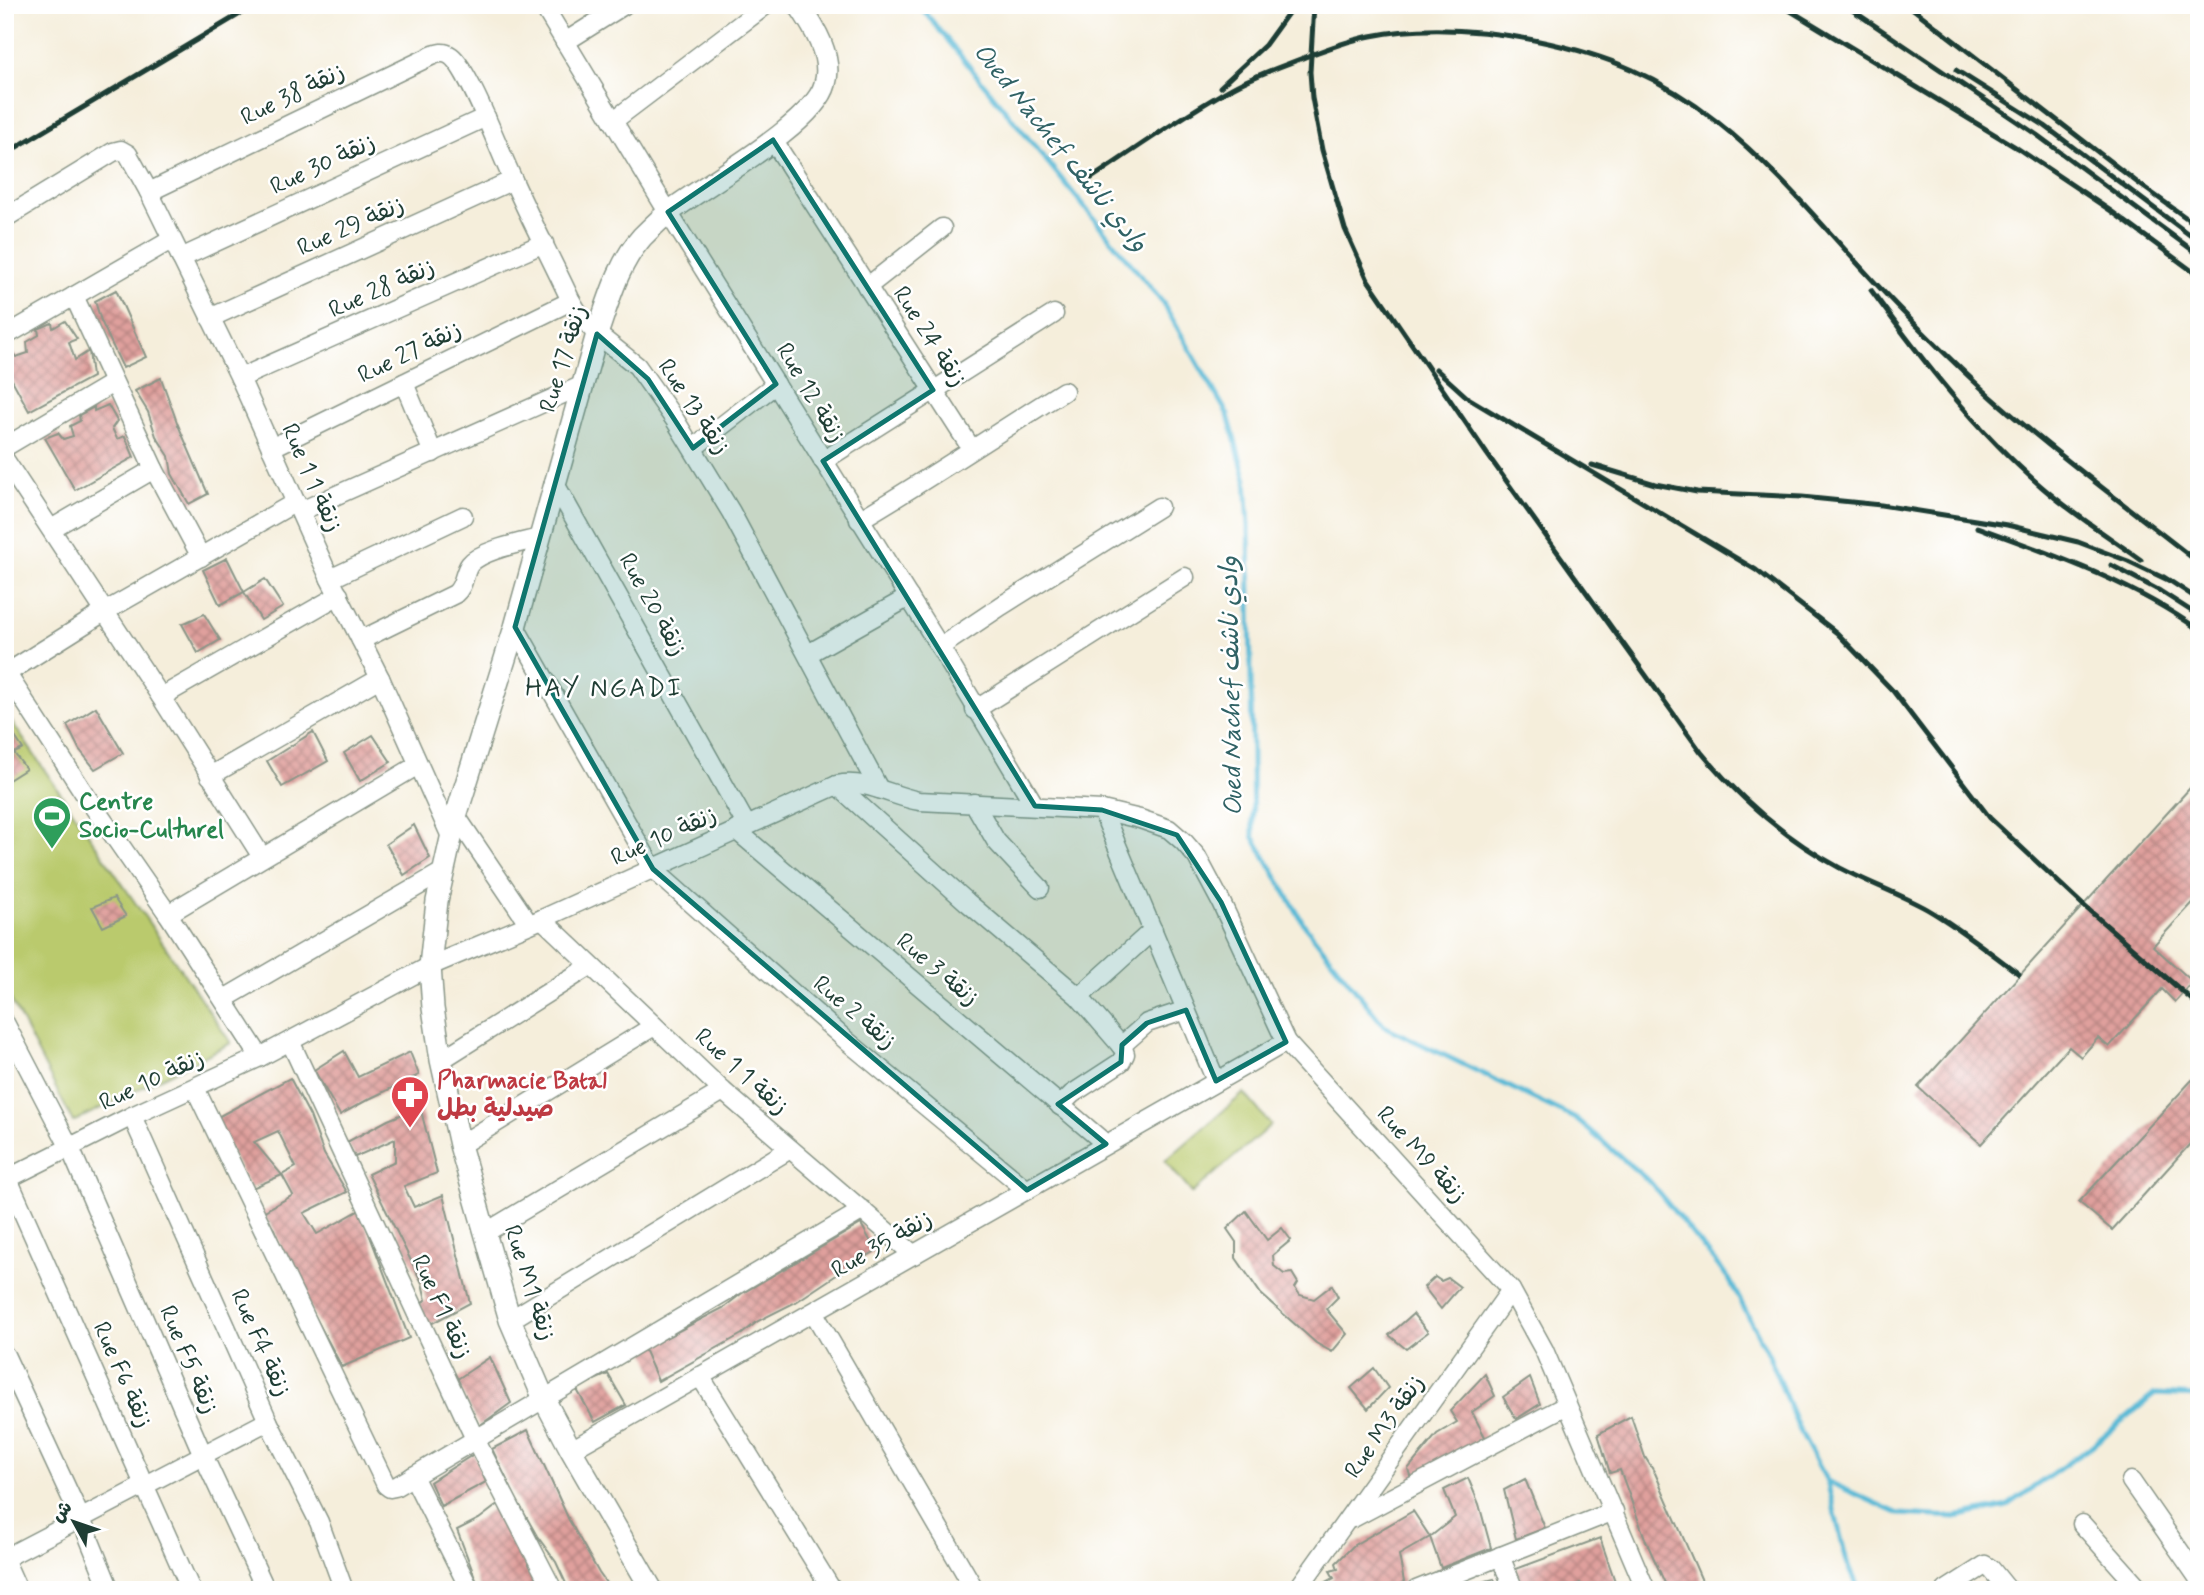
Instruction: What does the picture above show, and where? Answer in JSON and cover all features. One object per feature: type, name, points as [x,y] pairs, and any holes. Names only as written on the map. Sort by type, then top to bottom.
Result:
[{"type":"street","name":"Rue 12 زنقة","points":[[543,5],[668,212],[940,647],[975,710],[1035,806]]},
{"type":"street","points":[[565,42],[624,5]]},
{"type":"street","points":[[613,121],[766,5]]},
{"type":"street","name":"Rue 17 زنقة","points":[[430,966],[437,901],[456,816],[515,627],[597,334],[616,280],[641,238],[668,212],[773,140],[803,115],[823,91],[826,82],[826,58],[799,5]]},
{"type":"street","name":"Rue 38 زنقة","points":[[149,192],[431,56],[449,54],[457,62]]},
{"type":"street","name":"Rue 13 زنقة","points":[[457,62],[486,117],[571,301],[580,316],[597,334],[620,351],[648,379],[693,448],[731,512],[879,789]]},
{"type":"street","name":"Rue 30 زنقة","points":[[181,258],[486,117]]},
{"type":"street","name":"Rue 24 زنقة","points":[[773,140],[971,448]]},
{"type":"street","name":"Rue 1 زنقة 1","points":[[5,218],[113,152],[121,150],[128,154],[240,379],[452,839]]},
{"type":"street","name":"Rue 29 زنقة","points":[[210,318],[513,180]]},
{"type":"street","points":[[867,287],[942,228]]},
{"type":"street","points":[[5,336],[171,240]]},
{"type":"street","name":"Rue 28 زنقة","points":[[240,379],[544,243]]},
{"type":"street","points":[[74,296],[154,468],[201,557]]},
{"type":"street","name":"Rue 27 زنقة","points":[[271,448],[571,301]]},
{"type":"street","points":[[822,461],[1054,314]]},
{"type":"street","points":[[5,447],[113,383]]},
{"type":"street","points":[[404,383],[433,453]]},
{"type":"street","points":[[260,1057],[6,672],[104,612],[298,506],[433,453],[583,384]]},
{"type":"street","points":[[693,448],[776,384]]},
{"type":"street","points":[[859,520],[916,487],[971,448],[1064,391]]},
{"type":"street","points":[[5,460],[161,696],[262,857]]},
{"type":"street","points":[[51,529],[154,468]]},
{"type":"street","name":"Rue 20 زنقة","points":[[554,482],[742,828]]},
{"type":"street","points":[[940,647],[1159,507]]},
{"type":"street","points":[[330,579],[463,516]]},
{"type":"street","points":[[361,639],[455,594],[461,589],[467,569],[479,556],[539,538]]},
{"type":"street","points":[[975,710],[1185,577]]},
{"type":"street","points":[[161,696],[340,595]]},
{"type":"street","points":[[808,654],[909,597]]},
{"type":"street","name":"Rue 2 زنقة","points":[[515,627],[653,869],[847,1041],[1027,1190]]},
{"type":"street","points":[[210,776],[380,678]]},
{"type":"street","points":[[167,914],[418,765]]},
{"type":"street","name":"Rue 10 زنقة","points":[[7,1180],[132,1116],[260,1057],[430,966],[535,922],[837,785],[859,783],[898,797],[919,801],[1102,810]]},
{"type":"street","points":[[837,785],[967,902],[1079,997],[1121,1046],[1125,1054],[1121,1062],[1072,1094],[1060,1106]]},
{"type":"street","points":[[974,803],[996,841],[1040,888]]},
{"type":"street","points":[[1102,810],[1216,1081]]},
{"type":"street","name":"Rue M9 زنقة","points":[[1102,810],[1140,819],[1168,830],[1177,835],[1197,857],[1221,902],[1286,1042],[1511,1290],[1544,1350],[1646,1590]]},
{"type":"street","points":[[456,816],[535,922]]},
{"type":"street","name":"Rue 3 زنقة","points":[[742,828],[1107,1144]]},
{"type":"street","points":[[224,999],[444,871]]},
{"type":"street","name":"Rue 1 زنقة 1","points":[[535,922],[590,965],[723,1091],[914,1255]]},
{"type":"street","points":[[1079,997],[1153,930]]},
{"type":"street","points":[[441,1060],[590,965]]},
{"type":"street","name":"Rue M1 زنقة","points":[[430,966],[441,1060],[460,1145],[510,1320],[544,1399],[652,1590]]},
{"type":"street","points":[[1121,1046],[1147,1023],[1186,1010]]},
{"type":"street","name":"Rue F5 زنقة","points":[[6,1026],[70,1148],[203,1455],[267,1590]]},
{"type":"street","points":[[460,1145],[654,1026]]},
{"type":"street","name":"Rue F1 زنقة","points":[[290,1041],[475,1439],[553,1590]]},
{"type":"street","name":"Rue 35 زنقة","points":[[571,1450],[1286,1042]]},
{"type":"street","name":"Rue 35 زنقة","points":[[195,1088],[386,1485],[392,1488],[863,1210]]},
{"type":"street","points":[[485,1233],[723,1091]]},
{"type":"street","name":"Rue F4 زنقة","points":[[132,1116],[268,1421],[319,1522],[344,1590]]},
{"type":"street","points":[[510,1320],[790,1149]]},
{"type":"street","name":"Rue F6 زنقة","points":[[7,1180],[191,1590]]},
{"type":"street","name":"Rue M3 زنقة","points":[[1297,1590],[1511,1290]]},
{"type":"street","points":[[814,1312],[975,1590]]},
{"type":"street","points":[[5,1355],[81,1518],[110,1590]]},
{"type":"street","points":[[700,1376],[832,1590]]},
{"type":"street","points":[[1349,1520],[1567,1405]]},
{"type":"street","points":[[18,1590],[5,1559],[268,1421]]},
{"type":"street","points":[[413,1476],[470,1590]]},
{"type":"street","points":[[2131,1481],[2199,1579]]},
{"type":"street","points":[[1416,1590],[1614,1511]]},
{"type":"street","points":[[2081,1524],[2141,1590]]},
{"type":"street","points":[[1500,1556],[1514,1590]]},
{"type":"street","points":[[1946,1590],[1982,1566],[1989,1567],[2008,1590]]},
{"type":"street","points":[[2193,1590],[2199,1586]]},
{"type":"highlighted area","points":[[773,140],[933,390],[823,461],[1035,806],[1102,810],[1177,835],[1221,902],[1286,1042],[1216,1081],[1186,1010],[1147,1023],[1122,1045],[1121,1062],[1058,1104],[1106,1144],[1027,1190],[653,869],[515,627],[597,334],[648,379],[693,448],[776,384],[668,212]]},
{"type":"green space","name":"Centre Socio-Culturel","points":[[5,712],[231,1043],[73,1122],[5,988]]},
{"type":"green space","points":[[1244,1093],[1271,1125],[1192,1193],[1165,1161]]},
{"type":"building","points":[[116,290],[146,357],[123,368],[101,321],[95,301]]},
{"type":"building","points":[[65,321],[77,339],[69,342],[75,360],[89,351],[92,377],[29,411],[5,367],[5,354],[11,350],[16,357],[28,353],[27,342],[39,335],[38,329],[52,323],[53,328]]},
{"type":"building","points":[[161,378],[208,494],[189,504],[172,474],[169,456],[156,436],[148,412],[135,391]]},
{"type":"building","points":[[108,405],[117,421],[112,428],[117,439],[125,436],[134,457],[75,490],[45,438],[58,433],[63,439],[73,436],[70,426],[80,421],[79,415],[94,407],[94,411]]},
{"type":"building","points":[[227,558],[244,592],[220,605],[203,570]]},
{"type":"building","points":[[265,579],[283,607],[261,620],[244,592]]},
{"type":"building","points":[[204,614],[220,640],[198,653],[182,624]]},
{"type":"building","points":[[96,707],[123,753],[95,769],[79,749],[67,725]]},
{"type":"building","points":[[8,726],[23,749],[14,753],[26,769],[7,781],[5,728]]},
{"type":"building","points":[[313,732],[328,761],[282,787],[267,761]]},
{"type":"building","points":[[373,735],[391,762],[360,781],[344,753]]},
{"type":"building","points":[[2190,788],[2199,796],[2199,896],[2153,946],[2193,982],[2175,1002],[2162,989],[2109,1047],[2098,1038],[2081,1057],[2069,1047],[1981,1144],[1918,1087]]},
{"type":"building","points":[[414,825],[430,858],[404,875],[386,844]]},
{"type":"building","points":[[114,898],[126,916],[103,927],[92,907]]},
{"type":"building","points":[[344,1051],[358,1077],[410,1052],[419,1075],[340,1115],[314,1070]]},
{"type":"building","points":[[290,1078],[310,1116],[324,1154],[347,1192],[304,1213],[317,1234],[360,1210],[409,1338],[342,1367],[290,1270],[274,1229],[261,1213],[293,1195],[282,1175],[250,1189],[214,1119]],"holes":[[[278,1131],[296,1167],[282,1175],[254,1142]]]},
{"type":"building","points":[[2192,1080],[2199,1087],[2199,1134],[2112,1230],[2079,1202]]},
{"type":"building","points":[[420,1107],[437,1173],[404,1186],[414,1207],[443,1195],[470,1303],[429,1325],[418,1304],[426,1300],[422,1283],[368,1174],[395,1161],[395,1139],[355,1157],[347,1142],[388,1120]]},
{"type":"building","points":[[1246,1211],[1267,1240],[1282,1228],[1291,1240],[1273,1255],[1274,1266],[1284,1274],[1292,1273],[1298,1283],[1295,1288],[1300,1295],[1314,1299],[1332,1285],[1338,1297],[1326,1309],[1347,1334],[1332,1352],[1316,1343],[1261,1294],[1236,1258],[1236,1242],[1227,1229]]},
{"type":"building","points":[[861,1224],[876,1251],[796,1302],[758,1321],[742,1334],[658,1381],[644,1349],[723,1308],[741,1294]]},
{"type":"building","points":[[1435,1277],[1441,1281],[1448,1278],[1460,1287],[1441,1309],[1424,1287]]},
{"type":"building","points":[[1413,1314],[1428,1332],[1406,1349],[1389,1335]]},
{"type":"building","points":[[490,1357],[511,1403],[479,1426],[456,1380]]},
{"type":"building","points":[[1374,1368],[1388,1388],[1368,1409],[1351,1388]]},
{"type":"building","points":[[608,1374],[626,1405],[595,1422],[576,1388]]},
{"type":"building","points":[[1485,1374],[1495,1396],[1472,1412],[1485,1437],[1412,1482],[1408,1469],[1437,1434],[1457,1422],[1450,1411]]},
{"type":"building","points":[[1530,1378],[1540,1404],[1516,1419],[1503,1397]]},
{"type":"building","points":[[1631,1416],[1645,1457],[1655,1473],[1706,1590],[1668,1590],[1646,1541],[1620,1470],[1610,1473],[1598,1434]]},
{"type":"building","points":[[528,1430],[569,1520],[611,1590],[569,1590],[556,1562],[537,1536],[515,1497],[492,1449]]},
{"type":"building","points":[[474,1454],[486,1482],[441,1506],[430,1482]]},
{"type":"building","points":[[1468,1478],[1479,1504],[1491,1548],[1441,1568],[1430,1537],[1455,1517],[1444,1490]]},
{"type":"building","points":[[1525,1479],[1545,1528],[1516,1539],[1504,1490]]},
{"type":"building","points":[[500,1503],[544,1590],[480,1590],[457,1530],[479,1519]]},
{"type":"building","points":[[1413,1511],[1430,1537],[1399,1555],[1404,1582],[1386,1590],[1318,1590],[1321,1585],[1334,1578],[1330,1571],[1338,1569],[1336,1563],[1354,1545]]},
{"type":"building","points":[[1600,1538],[1618,1590],[1584,1590],[1580,1583],[1567,1590],[1522,1590],[1516,1569]]},
{"type":"building","points":[[1494,1579],[1499,1590],[1469,1590],[1467,1586]]},
{"type":"waterway","name":"Oued Nachef وادي ناشف","points":[[919,5],[1163,303],[1228,415],[1246,480],[1249,526],[1253,836],[1305,926],[1384,1026],[1576,1119],[1651,1183],[1729,1279],[1769,1356],[1798,1427],[1827,1481],[1899,1514],[1955,1517],[2007,1506],[2089,1448],[2155,1394],[2199,1396]]},
{"type":"waterway","points":[[1827,1481],[1847,1562],[1859,1590]]},
{"type":"railway","points":[[5,154],[255,5]]},
{"type":"railway","points":[[1220,87],[1265,45],[1294,5]]},
{"type":"railway","points":[[1314,5],[1310,72],[1322,150],[1345,229],[1368,280],[1487,454],[1701,752],[1748,802],[1801,844],[1840,868],[1927,909],[2019,974]]},
{"type":"railway","points":[[1781,5],[2017,148],[2111,211],[2199,276]]},
{"type":"railway","points":[[1908,5],[2199,227]]},
{"type":"railway","points":[[1849,8],[2037,135],[2199,255]]},
{"type":"railway","points":[[1084,183],[1176,122],[1242,83],[1313,54],[1363,38],[1412,31],[1476,32],[1539,41],[1588,53],[1632,70],[1675,92],[1743,143],[1886,294],[1975,382],[2047,444],[2199,563]]},
{"type":"railway","points":[[1956,70],[2045,126],[2199,242]]},
{"type":"railway","points":[[1871,290],[1930,368],[1995,442],[2054,497],[2141,560]]},
{"type":"railway","points":[[1436,369],[1468,398],[1756,570],[1837,633],[1893,691],[1990,818],[2083,905],[2199,1006]]},
{"type":"railway","points":[[1592,465],[1655,484],[1697,492],[1802,497],[1881,505],[2007,525],[2078,542],[2170,581]]},
{"type":"railway","points":[[1977,527],[2063,559],[2120,584],[2199,630]]},
{"type":"railway","points":[[2111,565],[2199,616]]},
{"type":"railway","points":[[2164,577],[2199,600]]},
{"type":"place","name":"Centre Socio-Culturel","points":[[52,850]]},
{"type":"place","name":"Pharmacie Batal صيدلية بطل","points":[[410,1129]]},
{"type":"district","name":"HAY NGADI","points":[[604,689]]}]
